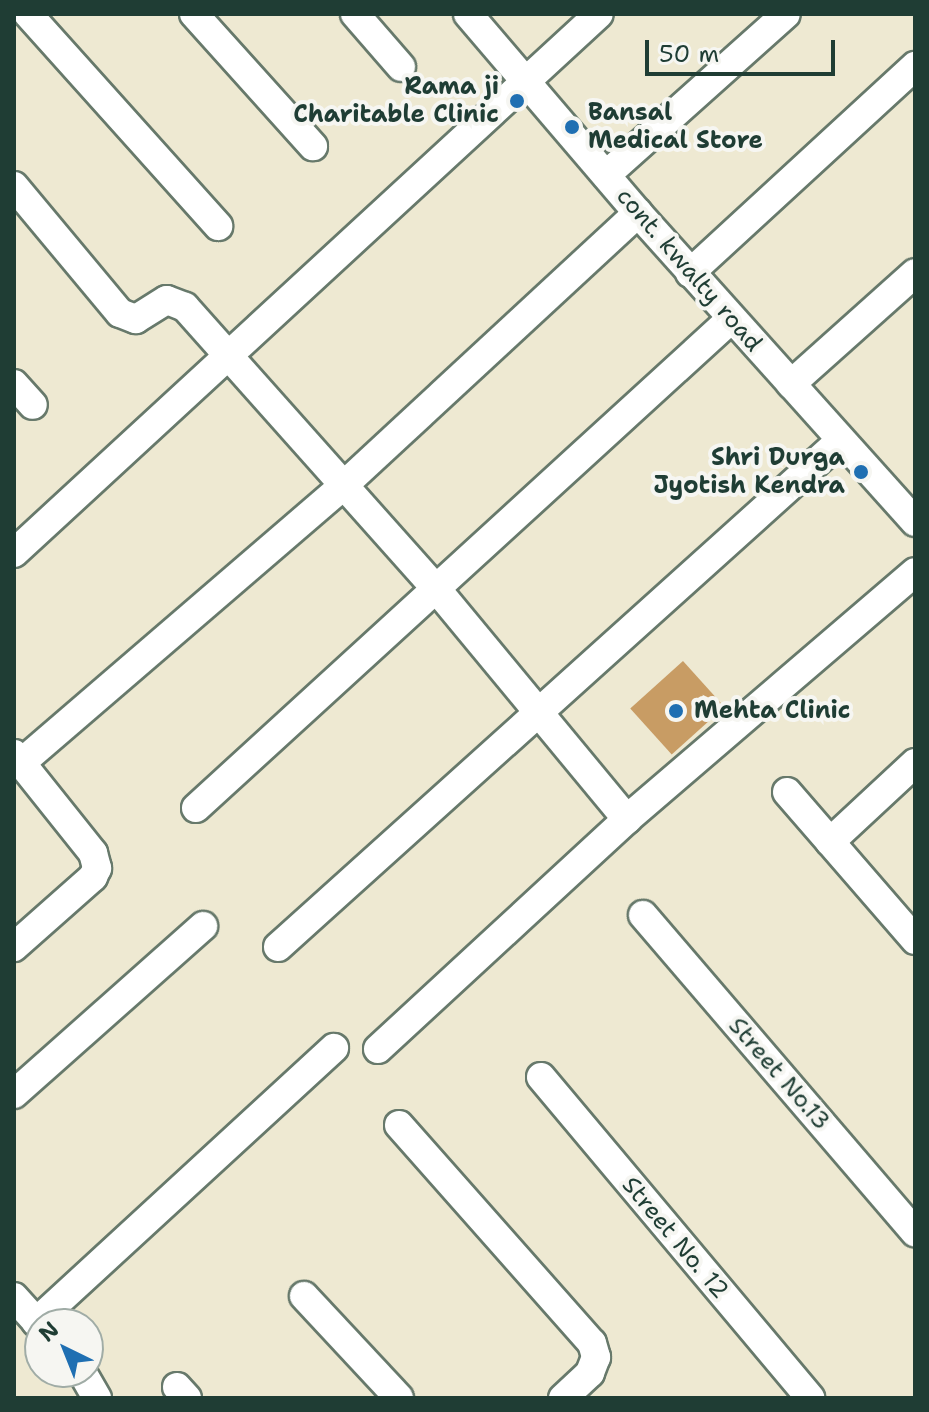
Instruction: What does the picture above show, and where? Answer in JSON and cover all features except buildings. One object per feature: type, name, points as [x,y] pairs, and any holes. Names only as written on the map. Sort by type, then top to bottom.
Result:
[{"type":"street","points":[[28,14],[218,226]]},
{"type":"street","points":[[194,14],[313,146]]},
{"type":"street","points":[[355,14],[401,67]]},
{"type":"street","name":"cont. kwalty road","points":[[468,14],[527,79],[690,273],[915,522]]},
{"type":"street","points":[[14,553],[599,14]]},
{"type":"street","points":[[606,175],[786,14]]},
{"type":"street","points":[[690,273],[915,66]]},
{"type":"street","points":[[14,186],[120,313],[136,319],[162,302],[175,301],[434,586],[627,819]]},
{"type":"street","points":[[16,941],[93,877],[97,868],[93,853],[18,759],[343,486],[638,213]]},
{"type":"street","points":[[791,384],[915,273]]},
{"type":"street","points":[[196,808],[434,586],[731,319]]},
{"type":"street","points":[[278,947],[840,441]]},
{"type":"street","points":[[378,1049],[627,819],[915,572]]},
{"type":"street","points":[[830,842],[915,763]]},
{"type":"street","points":[[787,792],[915,940]]},
{"type":"street","name":"Street No.13","points":[[643,915],[915,1232]]},
{"type":"street","points":[[14,1094],[203,926]]},
{"type":"street","points":[[55,1308],[334,1048]]},
{"type":"street","name":"Street No. 12","points":[[541,1077],[810,1398]]},
{"type":"street","points":[[399,1125],[592,1343],[596,1357],[590,1373],[563,1398]]},
{"type":"street","points":[[304,1296],[399,1398]]},
{"type":"place","name":"Rama ji Charitable Clinic","points":[[517,101]]},
{"type":"place","name":"Bansal Medical Store","points":[[572,127]]},
{"type":"place","name":"Shri Durga Jyotish Kendra","points":[[861,472]]},
{"type":"place","name":"Mehta Clinic","points":[[676,711]]}]
